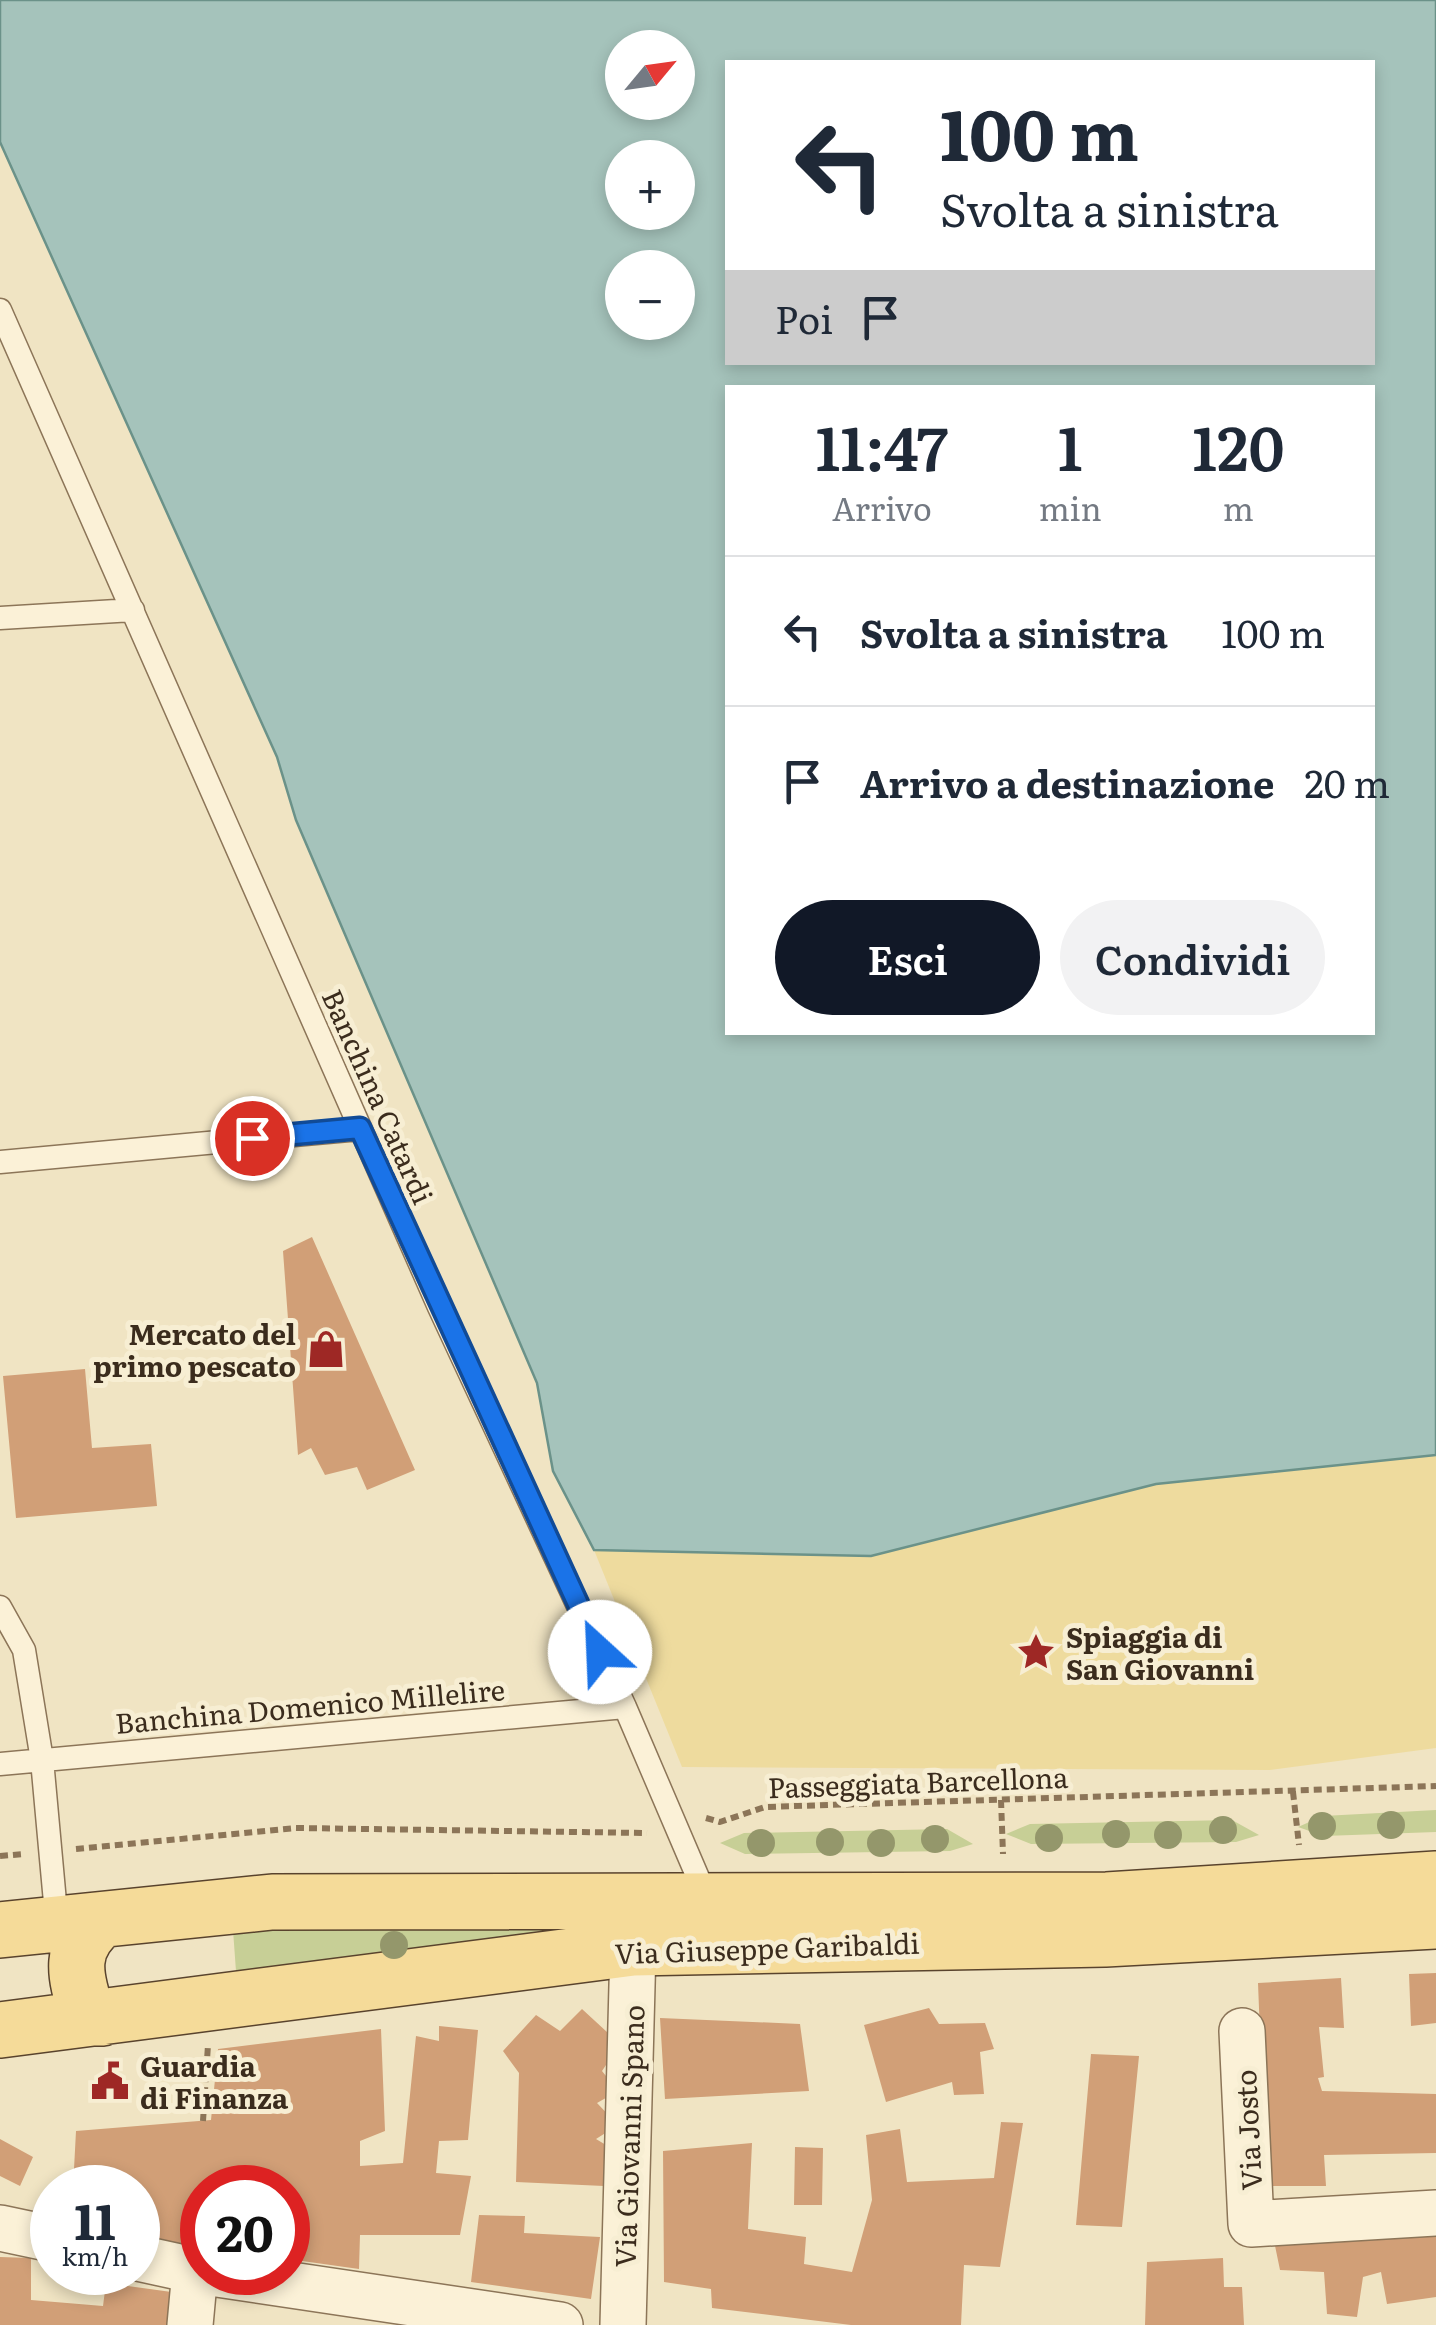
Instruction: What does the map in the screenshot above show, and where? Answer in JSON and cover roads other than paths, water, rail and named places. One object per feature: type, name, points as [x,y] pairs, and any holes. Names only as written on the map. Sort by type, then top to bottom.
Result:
[{"type":"main road","name":"Via Giuseppe Garibaldi","points":[[20,2028],[634,1948],[708,1924],[1436,1879]]},
{"type":"main road","name":"Via Giuseppe Garibaldi","points":[[20,2028],[52,2017],[56,2004],[50,1953],[40,1936],[45,1925],[272,1902],[544,1902],[708,1924],[1105,1939],[1436,1921]]},
{"type":"main road","points":[[544,1902],[561,1917],[564,1929],[564,1942],[546,1960]]},
{"type":"main road","points":[[45,1925],[85,1933],[76,1956],[87,2013],[102,2018]]},
{"type":"street","name":"Via Giovanni Spano","points":[[623,2325],[634,1948]]},
{"type":"street","name":"Via Josto","points":[[1242,2032],[1251,2224],[1436,2213]]},
{"type":"street","points":[[0,2228],[30,2235]]},
{"type":"street","points":[[310,2288],[560,2325]]},
{"type":"street","points":[[190,2325],[196,2295]]},
{"type":"lane","name":"Banchina Catardi","points":[[0,310],[439,1307],[625,1706],[708,1924]]},
{"type":"lane","points":[[0,618],[132,610]]},
{"type":"lane","points":[[0,1162],[360,1128]]},
{"type":"lane","points":[[0,1607],[24,1650],[42,1760],[51,1852],[45,1925]]},
{"type":"lane","name":"Banchina Domenico Millelire","points":[[0,1764],[625,1706]]},
{"type":"water","points":[[0,0],[1436,0],[1436,1455],[1156,1484],[871,1556],[594,1550],[553,1471],[537,1383],[296,820],[277,757],[0,142]]},
{"type":"place","name":"Mercato del primo pescato","points":[[326,1349]]},
{"type":"place","name":"Spiaggia di San Giovanni","points":[[1036,1652]]},
{"type":"place","name":"Guardia di Finanza","points":[[110,2081]]}]
